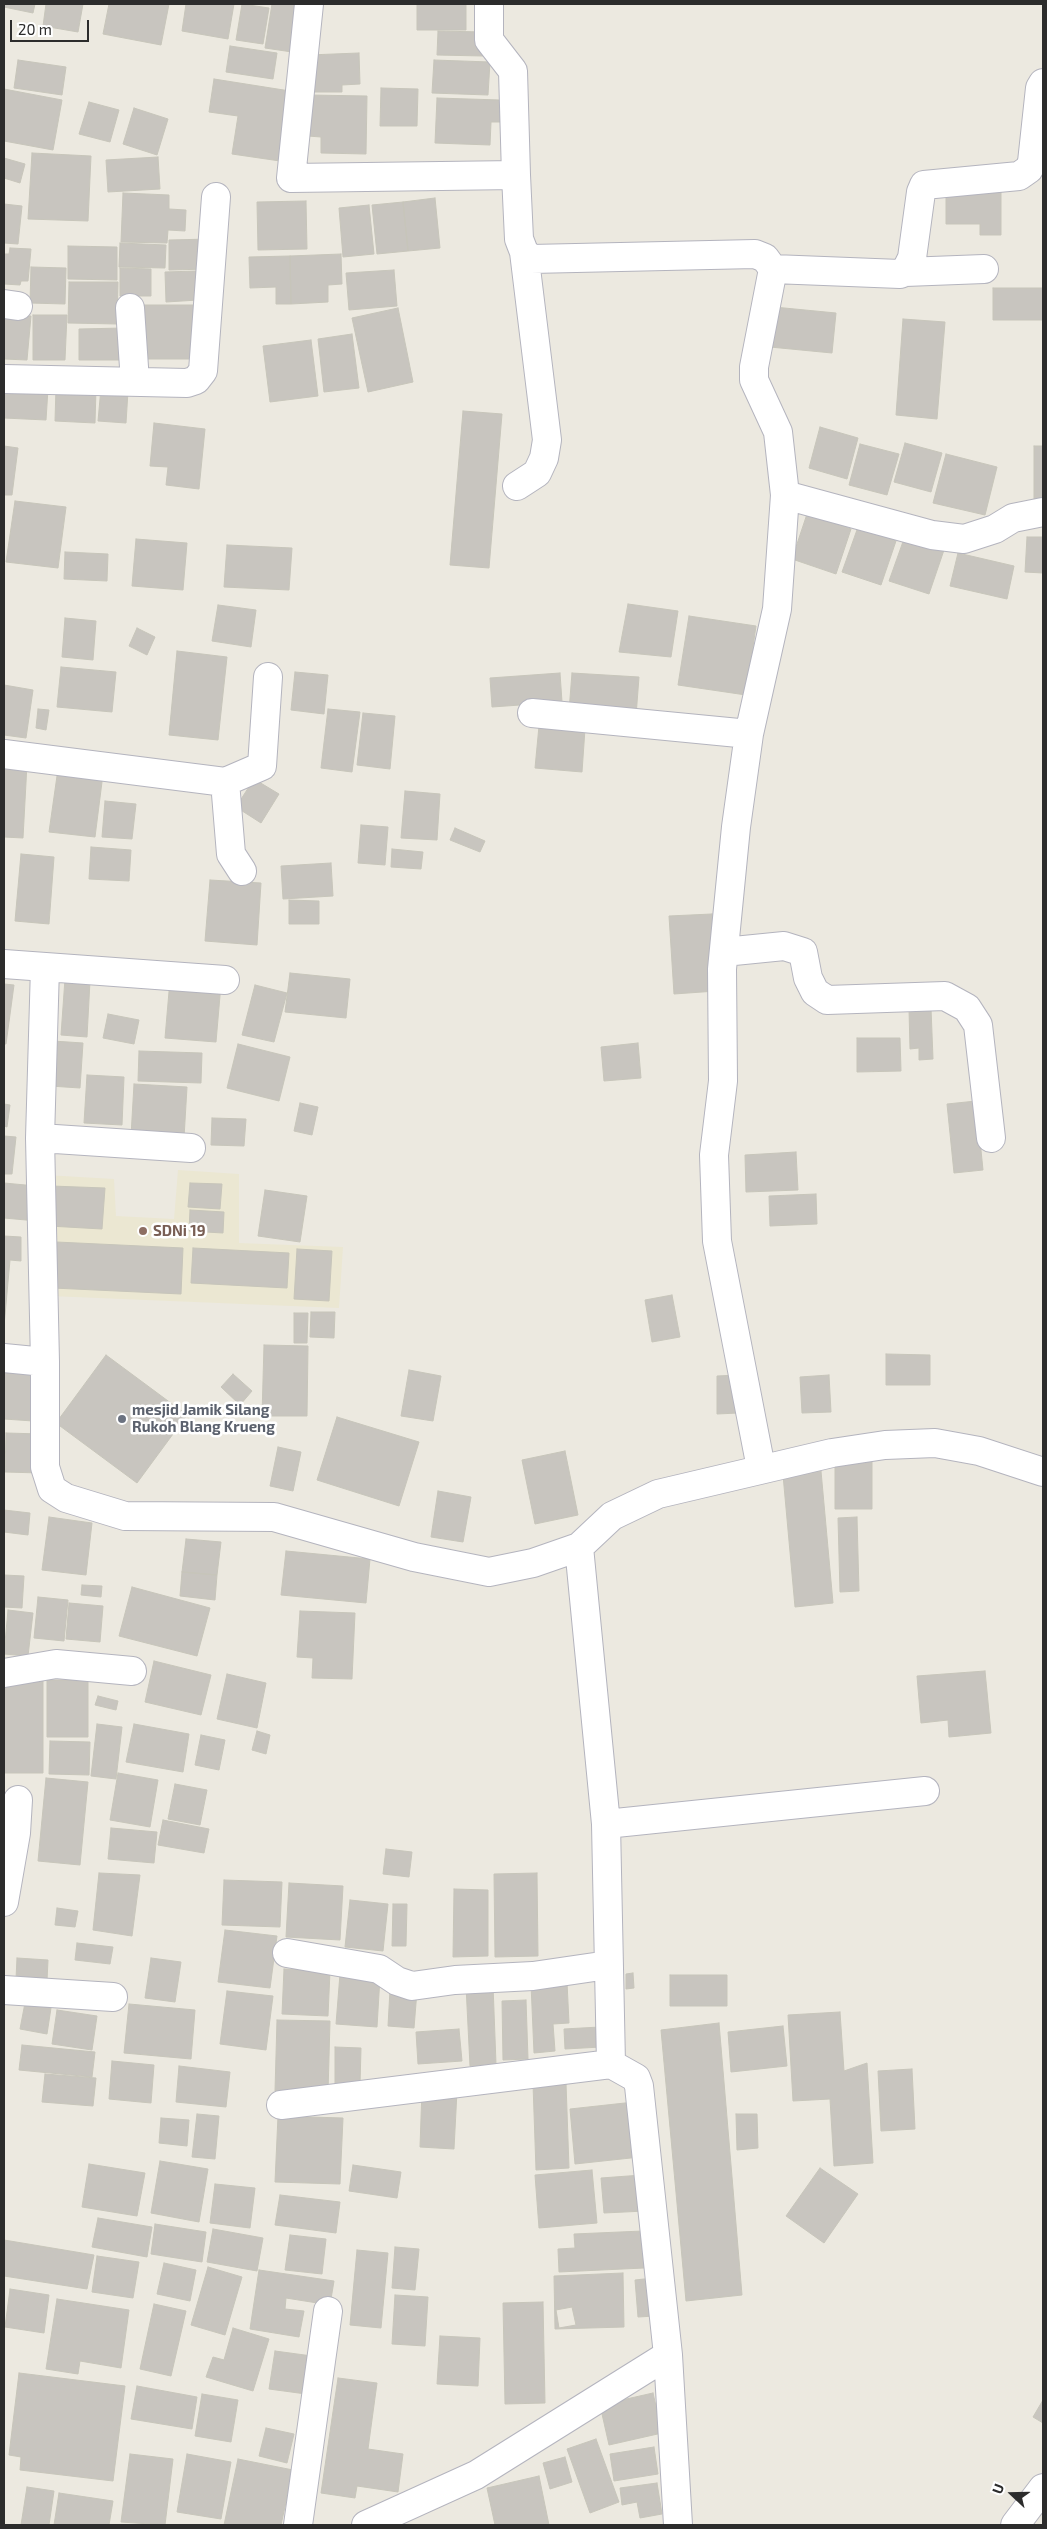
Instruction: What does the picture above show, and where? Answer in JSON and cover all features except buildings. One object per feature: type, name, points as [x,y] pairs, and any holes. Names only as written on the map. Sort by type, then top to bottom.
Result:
[{"type":"street","points":[[309,4],[291,178],[516,175]]},
{"type":"street","points":[[489,4],[489,40],[513,70],[519,239],[524,252],[547,440],[544,458],[536,473],[517,486]]},
{"type":"street","points":[[905,272],[912,258],[921,192],[924,185],[1019,176],[1029,169],[1032,162],[1040,88],[1043,82]]},
{"type":"street","points":[[4,379],[187,383],[196,380],[203,371],[216,198]]},
{"type":"street","points":[[524,252],[531,259],[539,260],[755,254],[765,258],[774,269],[900,274],[905,272],[984,269]]},
{"type":"street","points":[[761,1468],[717,1241],[714,1155],[723,1081],[724,952],[749,734],[778,609],[784,495],[778,432],[754,380],[754,367],[774,269]]},
{"type":"street","points":[[130,308],[135,382]]},
{"type":"street","points":[[784,495],[932,535],[964,539],[995,529],[1013,518],[1043,512]]},
{"type":"street","points":[[4,754],[225,782],[262,766],[268,677]]},
{"type":"street","points":[[532,713],[749,734]]},
{"type":"street","points":[[225,782],[231,854],[242,871]]},
{"type":"street","points":[[724,952],[784,946],[803,952],[808,978],[815,992],[827,1000],[945,996],[967,1008],[978,1025],[991,1138]]},
{"type":"street","points":[[4,964],[225,980]]},
{"type":"street","points":[[44,967],[40,1138],[45,1362],[45,1467],[52,1489],[66,1498],[125,1516],[274,1517],[414,1557],[489,1572],[533,1563],[579,1547],[612,1516],[637,1502],[658,1494],[722,1480],[761,1468],[885,1445],[935,1443],[979,1452],[1043,1472]]},
{"type":"street","points":[[40,1138],[191,1148]]},
{"type":"street","points":[[4,1358],[45,1362]]},
{"type":"street","points":[[579,1547],[606,1824],[611,2064]]},
{"type":"street","points":[[4,1672],[56,1664],[132,1671]]},
{"type":"street","points":[[606,1824],[925,1791]]},
{"type":"street","points":[[4,1902],[16,1833],[18,1800]]},
{"type":"street","points":[[287,1953],[379,1969],[397,1981],[412,1986],[455,1980],[533,1976],[608,1965]]},
{"type":"street","points":[[4,1990],[113,1997]]},
{"type":"street","points":[[281,2105],[611,2064],[636,2078],[639,2086],[668,2355],[678,2525]]},
{"type":"street","points":[[298,2525],[328,2311]]},
{"type":"street","points":[[366,2525],[476,2475],[668,2355]]},
{"type":"street","points":[[1015,2525],[1043,2488]]},
{"type":"shaded area","name":"SDNi 19","points":[[178,1170],[239,1174],[239,1243],[343,1247],[339,1308],[50,1296],[45,1175],[114,1179],[116,1216],[174,1219]]},
{"type":"place","name":"SDNi 19","points":[[143,1231]]},
{"type":"place","name":"mesjid Jamik Silang Rukoh Blang Krueng","points":[[122,1419]]}]
